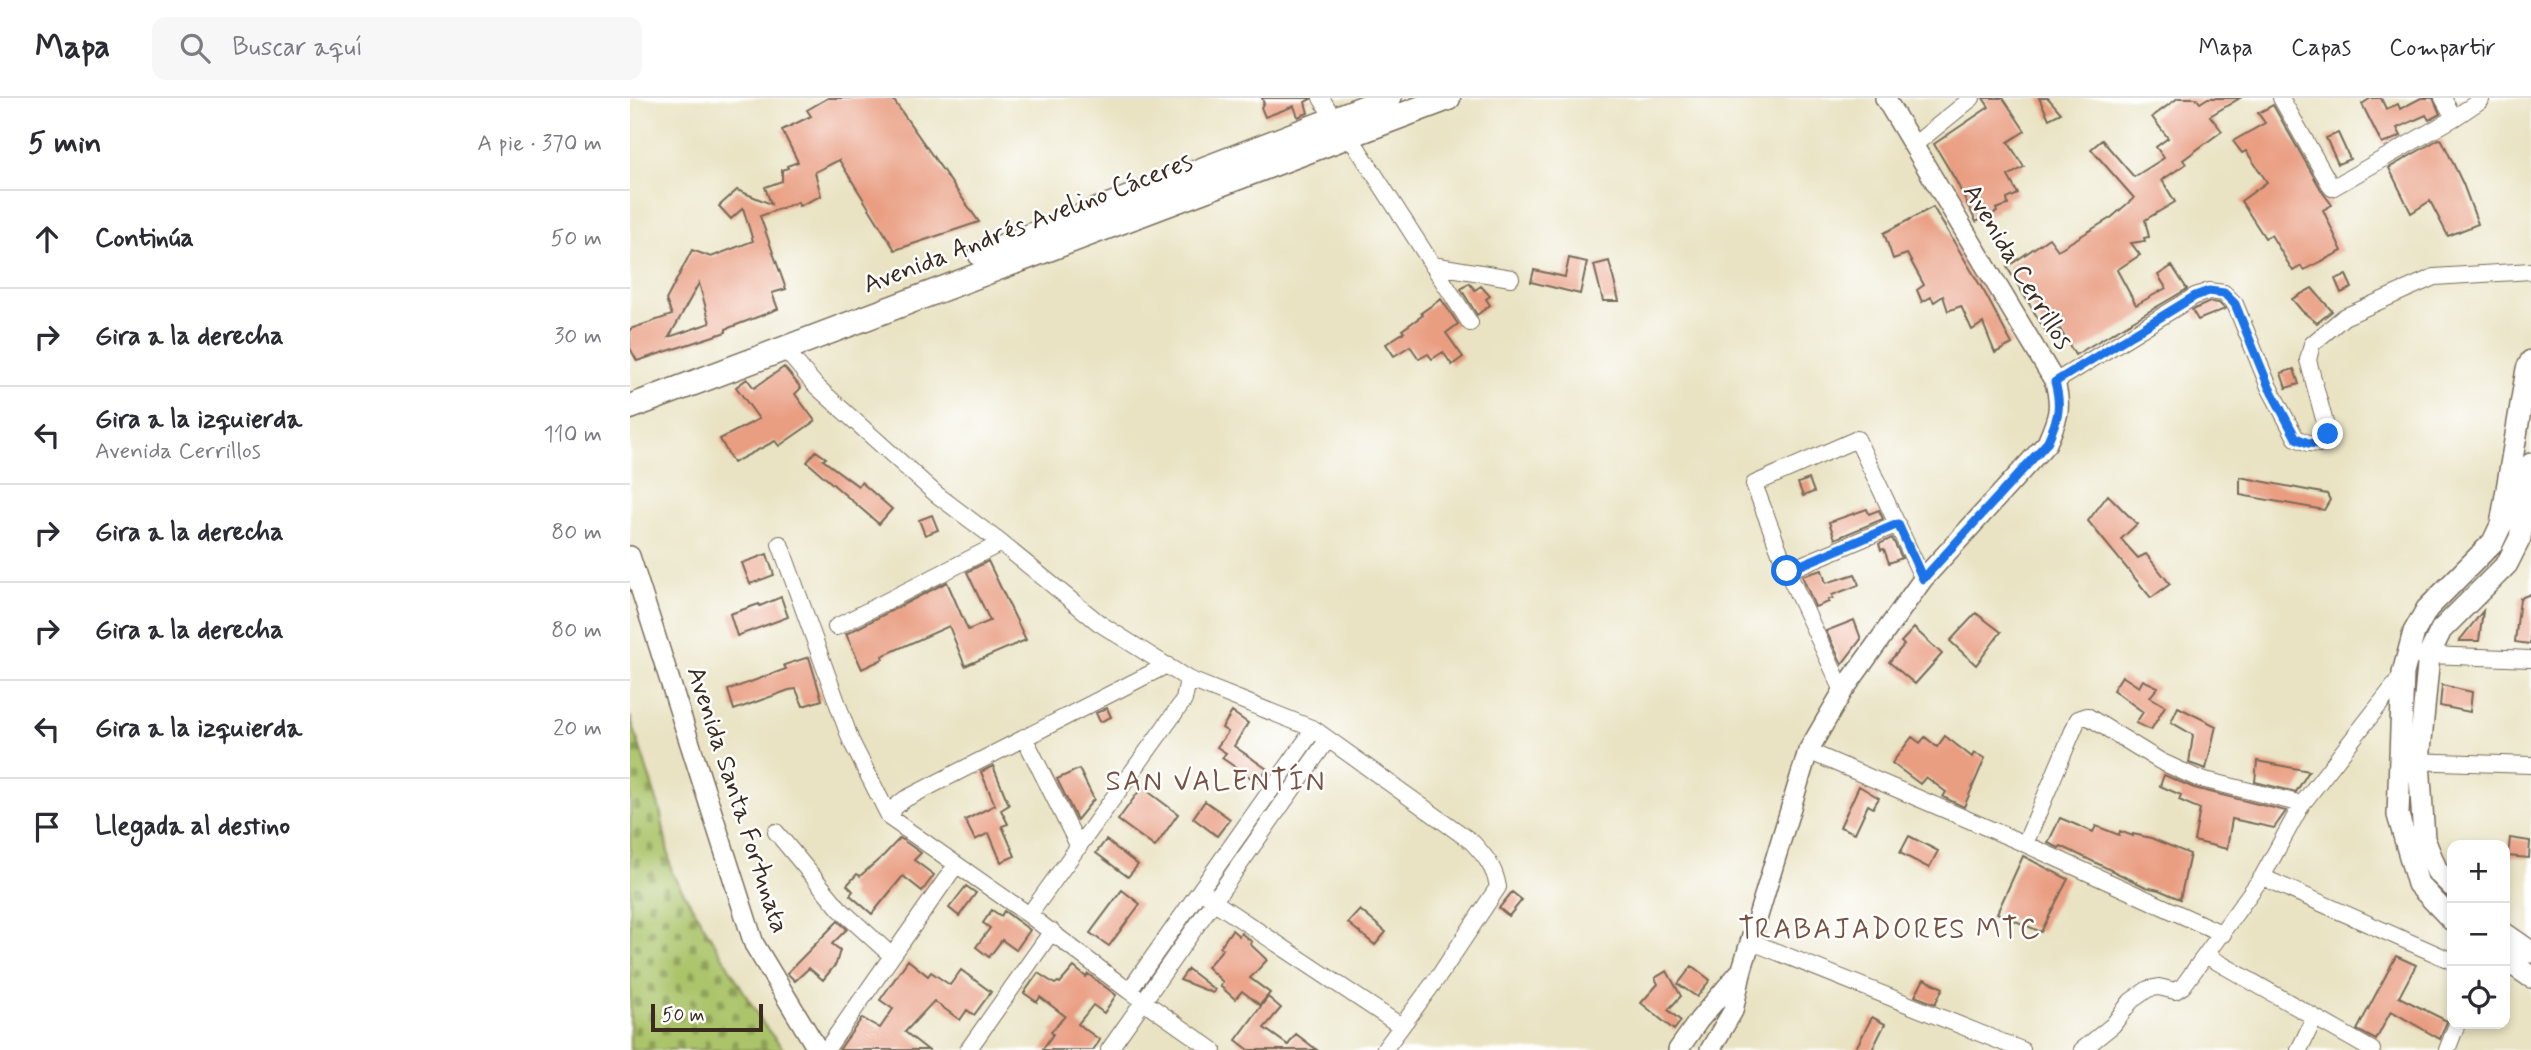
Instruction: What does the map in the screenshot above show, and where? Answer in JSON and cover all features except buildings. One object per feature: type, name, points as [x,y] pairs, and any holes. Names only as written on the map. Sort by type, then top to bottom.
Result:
[{"type":"highway","name":"Avenida Andrés Avelino Cáceres","points":[[630,407],[1342,127],[1389,98]]},
{"type":"highway","name":"Avenida Andrés Avelino Cáceres","points":[[630,390],[1342,127],[1448,98]]},
{"type":"main road","points":[[2409,761],[2403,673],[2414,632],[2427,609],[2493,542],[2501,525],[2527,369],[2531,361]]},
{"type":"main road","points":[[2447,881],[2398,815],[2430,655],[2441,630],[2507,564],[2520,538],[2531,464]]},
{"type":"main road","points":[[2415,841],[2418,884],[2447,915]]},
{"type":"main road","points":[[2510,937],[2531,952]]},
{"type":"main road","points":[[2510,962],[2531,977]]},
{"type":"street","points":[[1321,98],[1470,323]]},
{"type":"street","name":"Avenida Cerrillos","points":[[1710,1050],[1733,1011],[1742,969],[1808,751],[1843,691],[1923,579],[2047,443],[2058,419],[2060,401],[2055,382],[1885,98]]},
{"type":"street","points":[[1914,145],[1972,98]]},
{"type":"street","points":[[2281,98],[2332,188],[2481,100]]},
{"type":"street","points":[[2443,98],[2454,118]]},
{"type":"street","points":[[1432,265],[1511,278]]},
{"type":"street","points":[[2055,382],[2195,296],[2209,291],[2224,293],[2235,304],[2269,387],[2296,438],[2320,444],[2328,434],[2308,360],[2312,344],[2344,317],[2434,277],[2531,271]]},
{"type":"street","points":[[783,347],[817,386],[936,494],[1099,623],[1188,679],[1314,729],[1472,842],[1490,862],[1498,887],[1441,973],[1384,1050]]},
{"type":"street","points":[[1843,691],[1787,571],[1754,484],[1857,439],[1923,579]]},
{"type":"street","points":[[1787,571],[1898,524]]},
{"type":"street","points":[[836,627],[1001,543]]},
{"type":"street","points":[[780,544],[851,741],[890,818],[1029,915],[1213,1050]]},
{"type":"street","name":"Avenida Santa Fortunata","points":[[630,556],[754,944],[818,1050]]},
{"type":"street","points":[[2082,1050],[2113,1025],[2131,1000],[2148,989],[2180,989],[2207,956],[2262,877],[2302,804],[2403,673],[2430,655],[2531,659]]},
{"type":"street","points":[[890,818],[895,807],[905,799],[1167,665]]},
{"type":"street","points":[[1029,915],[1184,699],[1188,679]]},
{"type":"street","points":[[2025,844],[2078,719],[2087,716],[2160,761],[2197,778],[2302,804]]},
{"type":"street","points":[[1110,1050],[1136,996],[1201,887],[1314,729]]},
{"type":"street","points":[[1024,737],[1079,847]]},
{"type":"street","points":[[1136,996],[1213,901],[1328,739]]},
{"type":"street","points":[[1808,751],[2025,844],[2223,934]]},
{"type":"street","points":[[2409,761],[2531,765]]},
{"type":"street","points":[[776,832],[840,909],[892,956]]},
{"type":"street","points":[[827,1050],[956,866]]},
{"type":"street","points":[[2262,877],[2447,959]]},
{"type":"street","points":[[1201,887],[1213,901],[1401,1026]]},
{"type":"street","points":[[968,1050],[1052,932]]},
{"type":"street","points":[[1752,942],[2022,1050]]},
{"type":"street","points":[[2207,956],[2372,1050]]},
{"type":"street","name":"Avenida Cerrillos","points":[[1688,1046],[1742,969]]},
{"type":"street","points":[[2299,1050],[2314,1019]]},
{"type":"street","points":[[2447,1050],[2455,1029]]},
{"type":"green space","points":[[630,716],[660,810],[672,873],[764,1025],[784,1050],[630,1050]]},
{"type":"district","name":"SAN VALENTÍN","points":[[1216,782]]},
{"type":"district","name":"TRABAJADORES MTC","points":[[1890,930]]},
{"type":"route","points":[[1787,571],[1898,524],[1923,579],[2047,443],[2058,419],[2060,401],[2055,382],[2195,296],[2209,291],[2224,293],[2235,304],[2269,387],[2296,438],[2320,444],[2328,434]]}]
